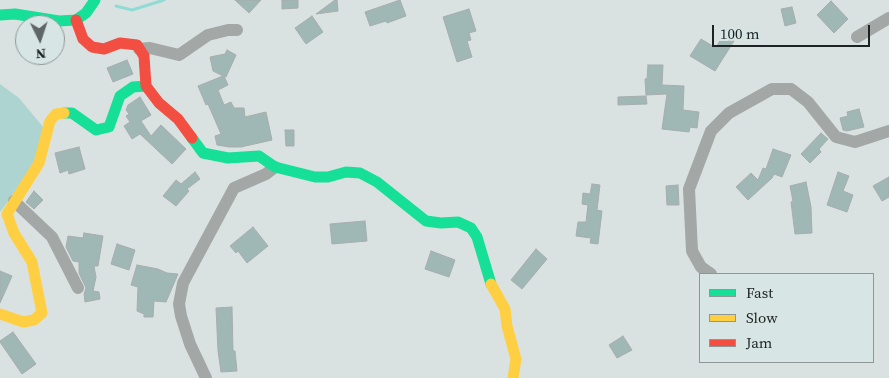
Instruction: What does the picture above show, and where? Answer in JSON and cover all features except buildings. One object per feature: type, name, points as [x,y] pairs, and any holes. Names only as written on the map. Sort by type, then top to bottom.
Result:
[{"type":"street","points":[[0,15],[15,14],[59,21],[76,20],[86,13],[94,0]]},
{"type":"street","points":[[857,37],[889,18]]},
{"type":"street","points":[[76,20],[83,39],[92,47],[104,49],[120,43],[137,46],[140,49],[144,56],[146,86],[159,103],[178,119],[204,153],[228,158],[260,156],[275,167],[315,178],[346,172],[360,173],[377,182],[426,221],[441,223],[458,222],[471,228],[477,237],[492,288],[505,310],[507,326],[516,359],[513,378]]},
{"type":"street","points":[[140,49],[150,48],[179,55],[208,35],[228,30],[237,30]]},
{"type":"street","points":[[0,314],[24,322],[34,320],[42,313],[32,262],[14,233],[7,214],[39,163],[50,121],[56,114],[72,113],[96,130],[109,127],[120,96],[133,87],[146,86]]},
{"type":"street","points":[[710,273],[701,267],[692,251],[689,189],[711,131],[729,113],[772,89],[792,89],[808,102],[836,137],[855,142],[889,131]]},
{"type":"street","points":[[206,378],[190,344],[181,316],[179,304],[183,283],[234,188],[266,174],[275,167]]},
{"type":"street","points":[[14,201],[52,237],[78,288]]},
{"type":"shaded area","points":[[0,84],[19,98],[44,128],[32,170],[0,212]]},
{"type":"waterway","points":[[116,6],[132,10],[164,0]]},
{"type":"traffic: fast","points":[[0,15],[15,14],[59,21],[76,20],[86,13],[95,0]]},
{"type":"traffic: fast","points":[[64,113],[72,113],[96,130],[109,127],[120,96],[133,87],[146,86]]},
{"type":"traffic: fast","points":[[192,138],[203,153],[228,158],[259,156],[275,167],[315,177],[328,177],[346,172],[360,173],[377,182],[426,221],[441,223],[458,222],[471,228],[477,237],[491,284]]},
{"type":"traffic: slow","points":[[0,314],[23,322],[34,320],[42,313],[32,262],[14,233],[7,214],[39,163],[50,121],[56,114],[64,113]]},
{"type":"traffic: slow","points":[[491,284],[505,309],[507,326],[516,359],[513,378]]},
{"type":"traffic: jam","points":[[76,20],[83,39],[92,47],[104,49],[120,43],[137,45],[144,56],[146,86],[159,103],[178,119],[192,138]]}]
